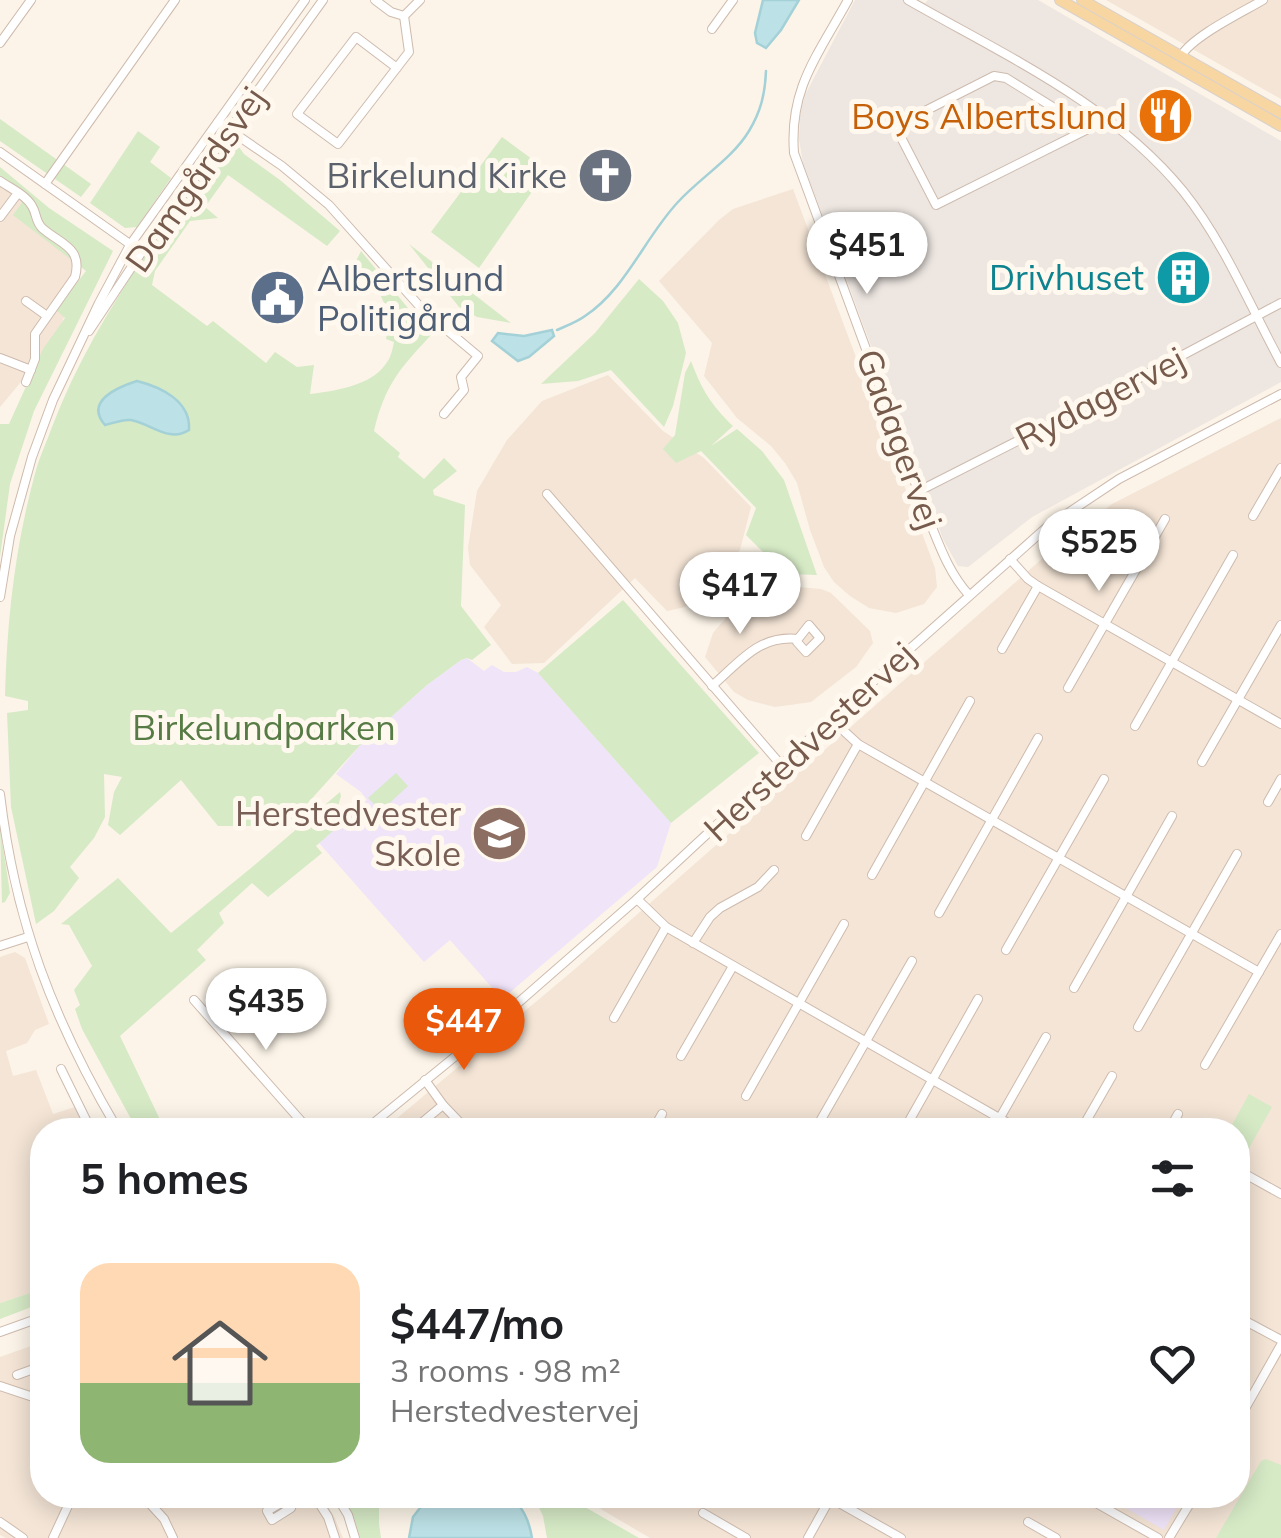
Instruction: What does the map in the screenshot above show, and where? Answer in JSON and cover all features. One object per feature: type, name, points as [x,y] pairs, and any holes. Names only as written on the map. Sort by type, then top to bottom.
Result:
[{"type":"main road","points":[[1060,0],[1281,126]]},
{"type":"main road","points":[[1082,0],[1280,111]]},
{"type":"street","points":[[0,43],[31,0]]},
{"type":"street","points":[[45,184],[175,0]]},
{"type":"street","name":"Damgårdsvej","points":[[0,597],[10,536],[32,457],[71,359],[130,245],[305,0]]},
{"type":"street","name":"Damgårdsvej","points":[[71,359],[323,0]]},
{"type":"street","points":[[375,0],[404,16]]},
{"type":"street","points":[[404,16],[420,0]]},
{"type":"street","points":[[712,29],[733,0]]},
{"type":"street","name":"Gadagervej","points":[[848,0],[802,84],[794,109],[794,154],[946,561],[969,595]]},
{"type":"street","points":[[908,0],[1108,119],[1154,161],[1184,192],[1216,242],[1281,364]]},
{"type":"street","points":[[1181,56],[1186,48],[1262,0]]},
{"type":"street","points":[[397,68],[356,37],[297,114],[338,144],[397,68],[408,52],[404,16]]},
{"type":"street","points":[[1088,129],[1006,78],[994,76],[893,122],[936,206],[1108,119]]},
{"type":"street","points":[[218,122],[282,166],[329,205],[423,310],[478,356],[461,377],[464,390],[444,414]]},
{"type":"street","points":[[0,152],[142,253]]},
{"type":"street","points":[[0,181],[33,207],[37,222],[72,249],[76,259],[75,277],[35,334],[35,359],[26,382]]},
{"type":"street","points":[[0,217],[18,193]]},
{"type":"street","points":[[26,301],[47,316]]},
{"type":"street","name":"Rydagervej","points":[[919,491],[1281,304]]},
{"type":"street","points":[[0,358],[31,370]]},
{"type":"street","name":"Herstedvestervej","points":[[380,1118],[638,898],[831,719],[1048,527],[1118,479],[1281,394]]},
{"type":"street","points":[[1253,516],[1281,468]]},
{"type":"street","points":[[547,494],[782,766]]},
{"type":"street","points":[[1068,688],[1164,519]]},
{"type":"street","points":[[1135,726],[1232,555]]},
{"type":"street","points":[[1010,558],[1038,586],[1281,724]]},
{"type":"street","points":[[1002,649],[1038,586]]},
{"type":"street","points":[[1202,762],[1281,624]]},
{"type":"street","points":[[712,686],[762,642],[798,639]]},
{"type":"street","points":[[872,875],[970,701]]},
{"type":"street","points":[[831,719],[858,744],[1260,972]]},
{"type":"street","points":[[938,912],[1038,738]]},
{"type":"street","points":[[806,836],[858,744]]},
{"type":"street","points":[[1006,950],[1104,778]]},
{"type":"street","points":[[1268,802],[1281,780]]},
{"type":"street","points":[[0,794],[28,937],[62,1027],[111,1118]]},
{"type":"street","points":[[1074,988],[1172,816]]},
{"type":"street","points":[[1138,1027],[1238,854]]},
{"type":"street","points":[[692,943],[720,908],[758,888],[774,870]]},
{"type":"street","points":[[638,898],[666,928],[1000,1118],[1046,1038]]},
{"type":"street","points":[[746,1096],[844,924]]},
{"type":"street","points":[[614,1018],[666,928]]},
{"type":"street","points":[[1205,1065],[1281,934]]},
{"type":"street","points":[[0,946],[28,937]]},
{"type":"street","points":[[822,1118],[912,961]]},
{"type":"street","points":[[682,1056],[733,966]]},
{"type":"street","points":[[911,1118],[978,999]]},
{"type":"street","points":[[194,1000],[298,1118]]},
{"type":"street","points":[[61,1069],[86,1118]]},
{"type":"street","points":[[1088,1118],[1112,1076]]},
{"type":"street","points":[[425,1080],[455,1118]]},
{"type":"street","points":[[428,1118],[444,1105]]},
{"type":"street","points":[[660,1118],[662,1114]]},
{"type":"street","points":[[1176,1118],[1178,1114]]},
{"type":"street","points":[[1250,1177],[1281,1194]]},
{"type":"street","points":[[0,1332],[30,1322]]},
{"type":"street","points":[[1250,1324],[1281,1342],[1250,1399]]},
{"type":"street","points":[[17,1375],[30,1370]]},
{"type":"street","points":[[0,1386],[30,1396]]},
{"type":"street","points":[[54,1538],[67,1508]]},
{"type":"street","points":[[153,1508],[173,1538]]},
{"type":"street","points":[[322,1508],[336,1538]]},
{"type":"street","points":[[344,1508],[355,1538]]},
{"type":"street","points":[[808,1538],[823,1508]]},
{"type":"street","points":[[850,1508],[901,1538]]},
{"type":"street","points":[[1105,1508],[1158,1538]]},
{"type":"street","points":[[1168,1538],[1187,1508]]},
{"type":"street","points":[[704,1513],[746,1538]]},
{"type":"street","points":[[0,1522],[22,1538]]},
{"type":"street","points":[[1028,1522],[1056,1538]]},
{"type":"shaded area","points":[[855,0],[1038,0],[1281,141],[1281,382],[1032,517],[968,567],[958,566],[943,539],[803,163],[799,139],[805,95]]},
{"type":"shaded area","points":[[1106,0],[1281,0],[1281,99]]},
{"type":"shaded area","points":[[0,181],[45,214],[81,272],[55,341],[0,407]]},
{"type":"shaded area","points":[[793,189],[935,568],[937,587],[924,604],[896,613],[869,608],[834,582],[810,530],[797,483],[771,446],[737,418],[704,376],[712,343],[659,281],[733,209]]},
{"type":"shaded area","points":[[608,375],[663,431],[704,458],[751,507],[740,550],[685,607],[667,611],[635,578],[544,663],[512,664],[484,627],[501,605],[470,565],[468,548],[477,491],[507,440],[542,401]]},
{"type":"shaded area","points":[[1281,418],[1281,1538],[650,1538],[599,1508],[1250,1508],[1250,1118],[397,1118],[575,969],[1043,558],[1112,504]]},
{"type":"shaded area","points":[[775,585],[831,593],[870,631],[873,643],[856,667],[811,702],[775,707],[748,700],[734,692],[705,657],[713,633],[736,606]]},
{"type":"shaded area","name":"Herstedvester Skole","points":[[467,658],[484,671],[492,665],[504,672],[527,667],[538,673],[671,823],[657,867],[502,999],[450,940],[424,962],[319,843],[367,800],[336,774],[362,743],[427,685]]},
{"type":"shaded area","points":[[15,952],[25,958],[49,1024],[35,1030],[27,1043],[6,1051],[13,1076],[36,1070],[53,1114],[75,1107],[80,1118],[30,1118],[30,1293],[0,1303],[0,957]]},
{"type":"shaded area","points":[[30,1346],[30,1508],[329,1508],[343,1538],[0,1535],[0,1357]]},
{"type":"shaded area","points":[[1126,1508],[1177,1508],[1164,1530]]},
{"type":"green space","points":[[0,119],[91,184],[81,197],[0,141]]},
{"type":"green space","points":[[138,131],[160,147],[150,162],[171,178],[137,227],[125,228],[90,203]]},
{"type":"green space","name":"Birkelundparken","points":[[231,136],[244,154],[340,231],[327,246],[228,175],[205,207],[218,218],[190,221],[155,271],[152,285],[207,326],[213,321],[266,363],[275,352],[297,367],[314,365],[310,394],[330,391],[370,378],[387,362],[393,348],[394,342],[386,339],[388,327],[382,298],[354,265],[361,251],[417,319],[434,332],[396,377],[374,431],[424,479],[444,458],[457,471],[433,490],[434,495],[465,505],[461,606],[491,645],[472,660],[461,660],[427,685],[362,743],[287,826],[218,826],[181,780],[120,835],[108,825],[114,792],[122,777],[104,774],[105,817],[94,838],[70,867],[79,878],[54,911],[36,924],[11,807],[7,713],[28,710],[28,701],[5,696],[13,582],[29,498],[52,427],[88,349],[131,276]]},
{"type":"green space","points":[[502,137],[547,170],[479,268],[431,232]]},
{"type":"green space","points":[[0,167],[49,208],[113,251],[34,411],[10,484],[0,557],[0,424],[9,424],[43,349],[65,318],[56,310],[86,271],[13,215],[27,196],[0,176]]},
{"type":"green space","points":[[409,244],[511,323],[477,317],[459,307]]},
{"type":"green space","points":[[639,279],[663,301],[678,323],[686,353],[664,427],[611,370],[578,381],[541,384],[595,333]]},
{"type":"green space","points":[[691,361],[708,397],[733,426],[711,446],[737,429],[762,451],[784,480],[817,575],[791,574],[777,566],[746,535],[756,508],[701,451],[676,463],[663,449],[675,435],[685,373]]},
{"type":"green space","points":[[623,600],[759,753],[671,823],[538,673]]},
{"type":"green space","points":[[396,773],[408,786],[381,811],[368,798]]},
{"type":"green space","points":[[340,792],[336,813],[361,806],[316,846],[322,853],[268,897],[252,883],[219,913],[224,923],[197,950],[206,960],[120,1036],[159,1118],[130,1118],[82,1029],[74,990],[92,966],[69,925],[61,924],[118,878],[171,933]]},
{"type":"green space","points":[[0,827],[10,893],[2,903]]},
{"type":"green space","points":[[1249,1094],[1272,1107],[1250,1146],[1250,1118],[1236,1118]]},
{"type":"green space","points":[[30,1293],[30,1308],[0,1319],[0,1303]]},
{"type":"green space","points":[[1261,1461],[1281,1465],[1281,1538],[1216,1538],[1234,1508],[1250,1508],[1250,1480]]},
{"type":"green space","points":[[349,1508],[379,1508],[381,1538],[360,1538]]},
{"type":"green space","points":[[539,1508],[587,1508],[639,1538],[547,1538]]},
{"type":"water","points":[[763,0],[799,0],[766,48],[757,43],[755,33]]},
{"type":"water","points":[[552,330],[554,336],[518,361],[492,341],[498,333],[524,336]]},
{"type":"water","points":[[137,381],[165,391],[180,403],[189,430],[167,434],[131,420],[105,425],[98,409],[101,402],[113,391]]},
{"type":"water","points":[[420,1508],[521,1508],[532,1538],[409,1538],[413,1517]]},
{"type":"waterway","points":[[557,330],[579,320],[612,292],[678,202],[742,141],[759,109],[766,71]]},
{"type":"place","name":"Boys Albertslund","points":[[1166,116]]},
{"type":"place","name":"Birkelund Kirke","points":[[606,175]]},
{"type":"place","name":"Drivhuset","points":[[1183,277]]},
{"type":"place","name":"Albertslund Politigård","points":[[278,298]]},
{"type":"place","name":"Herstedvester Skole","points":[[500,833]]}]
